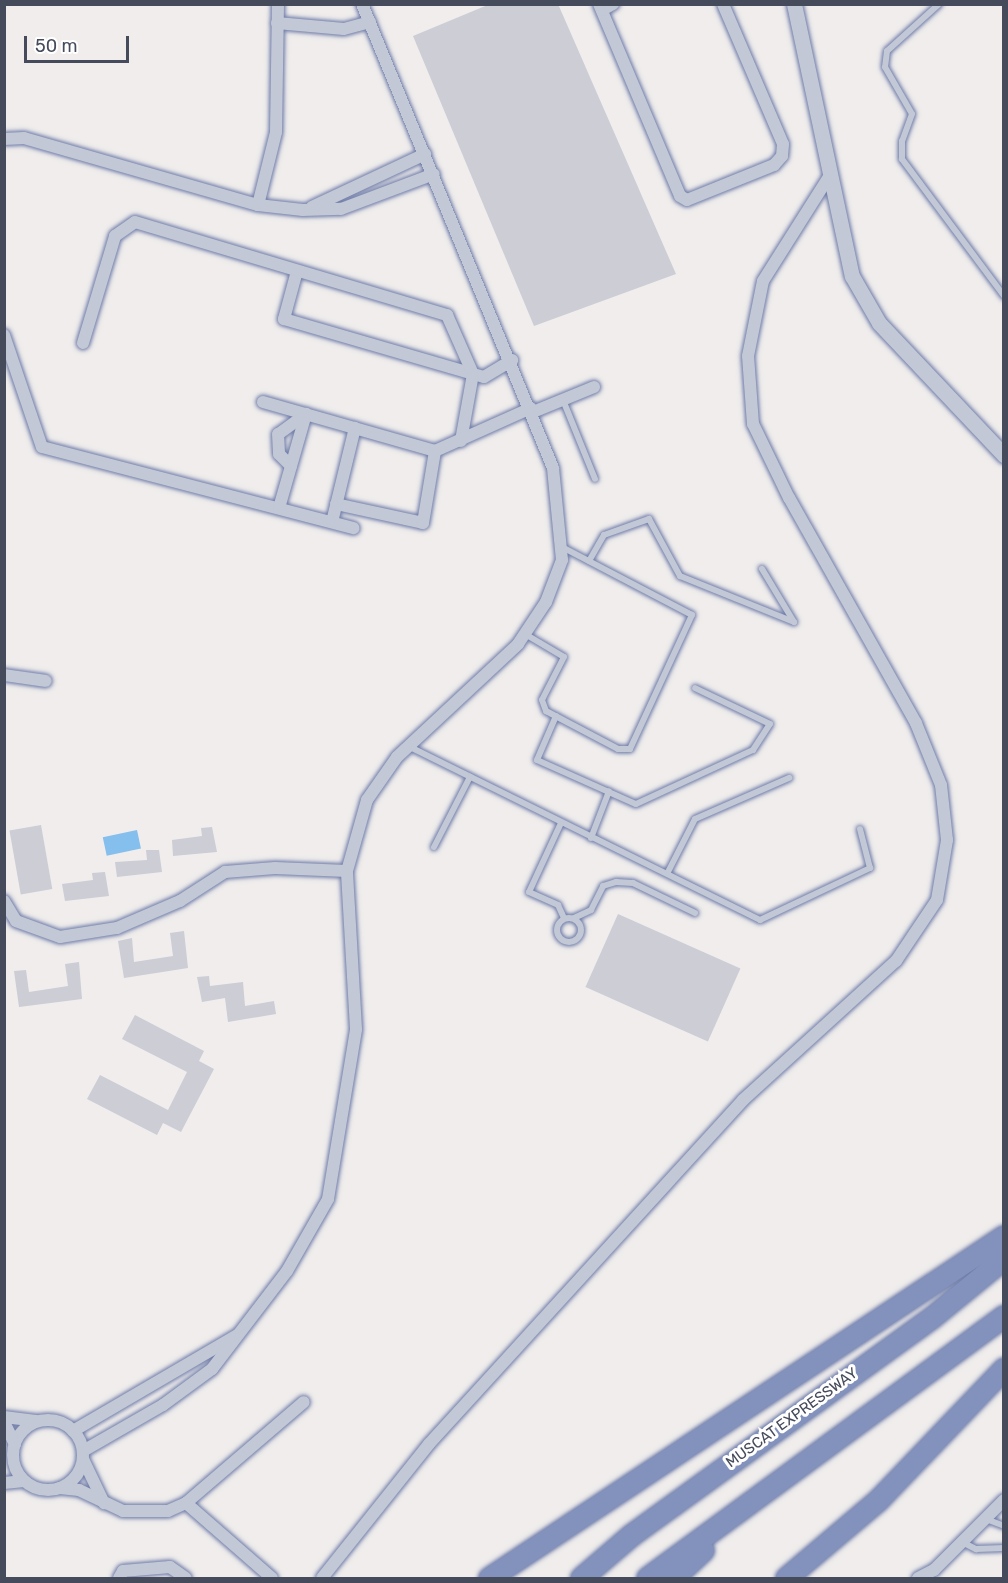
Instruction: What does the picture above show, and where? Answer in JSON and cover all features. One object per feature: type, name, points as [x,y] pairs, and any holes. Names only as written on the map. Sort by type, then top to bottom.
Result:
[{"type":"highway","points":[[489,1578],[1004,1236]]},
{"type":"highway","name":"MUSCAT EXPRESSWAY","points":[[581,1578],[630,1535],[931,1318],[1004,1257]]},
{"type":"highway","points":[[647,1578],[757,1501],[1004,1316]]},
{"type":"highway","points":[[786,1578],[878,1500],[1004,1368]]},
{"type":"highway","points":[[673,1578],[757,1501]]},
{"type":"highway","points":[[567,1578],[630,1535]]},
{"type":"street","points":[[258,205],[276,132],[278,4]]},
{"type":"street","points":[[60,1488],[72,1481],[83,1455],[190,1387],[212,1369],[287,1270],[328,1199],[356,1029],[347,871],[367,800],[408,746],[525,634],[546,602],[562,560],[554,468],[512,360],[362,4]]},
{"type":"street","points":[[605,6],[680,196],[687,200],[774,165],[782,156],[783,144],[723,4]]},
{"type":"street","points":[[794,4],[852,276],[879,323],[1004,455]]},
{"type":"street","points":[[277,23],[344,29],[370,22]]},
{"type":"street","points":[[4,139],[24,138],[258,205],[303,210],[342,209],[434,174]]},
{"type":"street","points":[[303,210],[425,154]]},
{"type":"street","points":[[322,1578],[437,1435],[743,1100],[896,961],[937,900],[947,840],[941,785],[916,723],[789,498],[753,424],[748,356],[763,282],[830,175]]},
{"type":"street","points":[[83,343],[115,236],[135,222],[447,315],[473,374],[461,441]]},
{"type":"street","points":[[297,271],[284,319],[484,377],[512,360]]},
{"type":"street","points":[[4,335],[42,447],[354,528]]},
{"type":"street","points":[[263,402],[435,451],[532,410],[594,387]]},
{"type":"street","points":[[279,508],[306,414]]},
{"type":"street","points":[[291,466],[279,454],[278,435],[306,414]]},
{"type":"street","points":[[332,522],[355,428]]},
{"type":"street","points":[[336,504],[423,523],[435,451]]},
{"type":"street","points":[[4,675],[46,681]]},
{"type":"street","points":[[4,901],[16,921],[60,937],[117,928],[180,901],[225,872],[275,868],[347,871]]},
{"type":"street","points":[[73,1431],[237,1335]]},
{"type":"street","points":[[4,1483],[24,1481],[48,1490],[60,1488],[79,1490],[104,1504],[145,1514],[186,1503],[304,1402]]},
{"type":"street","points":[[4,1417],[56,1421],[73,1431],[104,1504]]},
{"type":"street","points":[[11,1456],[30,1425],[43,1421]]},
{"type":"street","points":[[4,1422],[11,1456],[24,1481]]},
{"type":"street","points":[[918,1578],[937,1574],[958,1541],[1004,1500]]},
{"type":"street","points":[[186,1503],[265,1576]]},
{"type":"street","points":[[119,1578],[123,1571],[148,1574],[174,1568],[186,1578]]},
{"type":"lane","points":[[939,4],[887,51],[885,67],[912,114],[902,141],[902,159],[1004,296]]},
{"type":"lane","points":[[563,400],[595,479]]},
{"type":"lane","points":[[589,561],[604,535],[649,519],[680,576],[794,622],[762,569]]},
{"type":"lane","points":[[525,634],[564,657],[542,700],[542,706],[556,716],[618,749],[630,749],[693,621],[686,609],[562,547]]},
{"type":"lane","points":[[556,716],[537,760],[636,804],[753,750],[770,724],[695,688]]},
{"type":"lane","points":[[408,746],[591,838],[668,872],[760,920],[870,868],[860,829]]},
{"type":"lane","points":[[434,847],[470,777]]},
{"type":"lane","points":[[668,872],[695,819],[789,778]]},
{"type":"lane","points":[[591,838],[609,791]]},
{"type":"lane","points":[[561,823],[529,892],[558,905],[564,918]]},
{"type":"lane","points":[[574,918],[581,925],[575,942],[565,941],[558,934],[558,924],[564,918],[574,918],[591,910],[603,886],[615,882],[633,883],[695,913]]},
{"type":"lane","points":[[983,1518],[1004,1526]]},
{"type":"lane","points":[[958,1541],[976,1549],[1004,1548]]},
{"type":"water","points":[[137,830],[141,849],[107,856],[103,837]]},
{"type":"building","points":[[490,4],[558,4],[676,274],[534,326],[413,36]]},
{"type":"building","points":[[41,825],[52,889],[21,895],[9,831]]},
{"type":"building","points":[[212,827],[217,852],[173,856],[172,840],[202,836],[201,828]]},
{"type":"building","points":[[146,850],[159,850],[162,872],[117,877],[115,862],[147,860]]},
{"type":"building","points":[[105,872],[109,896],[65,901],[62,884],[93,880],[92,873]]},
{"type":"building","points":[[618,914],[740,969],[708,1042],[585,987]]},
{"type":"building","points":[[184,931],[188,968],[124,978],[118,941],[132,938],[134,962],[173,956],[170,933]]},
{"type":"building","points":[[79,962],[82,999],[19,1007],[14,971],[26,970],[29,992],[68,986],[65,964]]},
{"type":"building","points":[[209,976],[210,986],[243,982],[245,1006],[274,1001],[276,1014],[228,1022],[225,998],[202,1002],[197,977]]},
{"type":"building","points":[[135,1015],[204,1051],[199,1061],[214,1069],[181,1132],[163,1123],[157,1135],[87,1099],[100,1075],[168,1110],[187,1072],[122,1039]]}]
